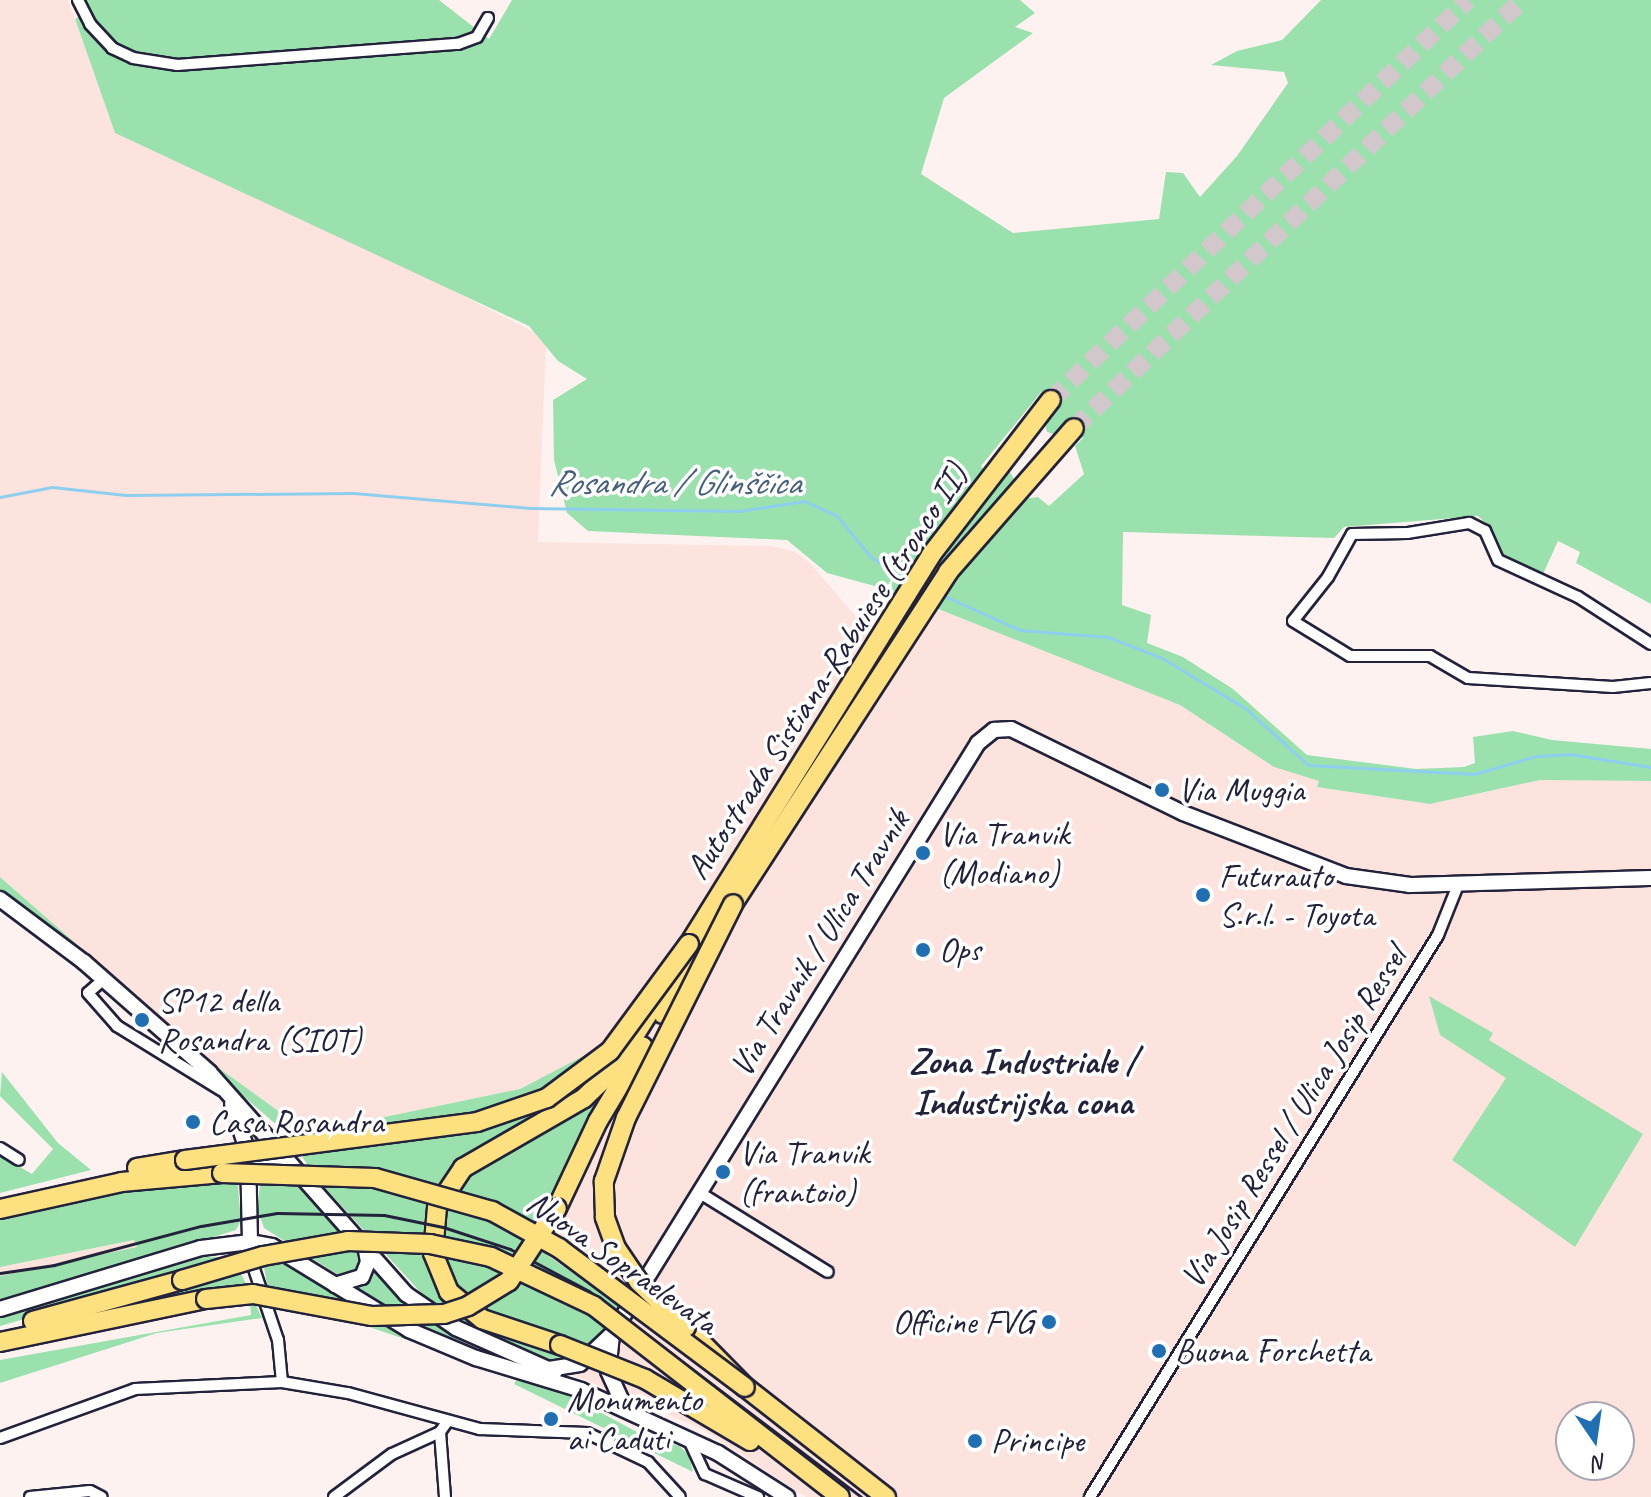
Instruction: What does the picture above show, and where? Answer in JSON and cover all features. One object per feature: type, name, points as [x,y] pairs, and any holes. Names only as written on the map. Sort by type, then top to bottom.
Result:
[{"type":"highway","name":"Autostrada Sistiana-Rabuiese (tronco II)","points":[[689,944],[931,555],[988,477],[1051,400]]},
{"type":"highway","name":"Autostrada Sistiana-Rabuiese (tronco II)","points":[[733,904],[948,572],[1014,491],[1074,428]]},
{"type":"highway","points":[[0,1342],[206,1299],[253,1294],[372,1316],[421,1318],[468,1306],[509,1281],[543,1237],[598,1121],[733,904]]},
{"type":"highway","points":[[733,904],[616,1140],[603,1199],[609,1234],[627,1266],[745,1387]]},
{"type":"highway","points":[[689,944],[612,1071],[584,1098],[486,1151],[447,1186],[431,1230],[440,1276],[449,1292],[482,1319],[560,1345],[645,1379],[838,1497]]},
{"type":"highway","points":[[0,1202],[185,1160],[477,1122],[547,1098],[610,1051],[689,944]]},
{"type":"highway","name":"Nuova Sopraelevata","points":[[0,1209],[122,1182],[222,1173],[375,1178],[492,1211],[559,1248],[886,1497]]},
{"type":"highway","name":"Nuova Sopraelevata","points":[[0,1331],[263,1256],[348,1241],[418,1243],[491,1257],[594,1306],[838,1497]]},
{"type":"main road","name":"Via Travnik / Ulica Travnik","points":[[580,1364],[612,1334],[978,743],[994,730],[1011,729],[1283,855],[1346,876],[1458,885]]},
{"type":"main road","points":[[1458,885],[1651,878]]},
{"type":"main road","points":[[0,899],[104,979],[174,1038],[366,1250],[424,1308],[549,1369],[581,1390]]},
{"type":"main road","points":[[227,1093],[243,1130],[249,1176],[250,1242]]},
{"type":"main road","points":[[249,1176],[263,1163],[288,1162]]},
{"type":"main road","points":[[0,1309],[201,1248],[250,1242],[283,1250],[335,1285],[438,1342],[581,1390],[688,1438],[787,1497]]},
{"type":"main road","points":[[335,1285],[362,1277],[368,1262],[366,1250]]},
{"type":"main road","name":"Via Travnik / Ulica Travnik","points":[[608,1371],[612,1334]]},
{"type":"main road","points":[[549,1369],[580,1364],[581,1390]]},
{"type":"main road","points":[[581,1390],[593,1386],[608,1371],[626,1411]]},
{"type":"street","points":[[78,0],[90,24],[112,48],[133,58],[177,65],[458,44],[477,37],[488,18]]},
{"type":"street","points":[[1651,644],[1578,597],[1498,560],[1485,531],[1469,523],[1407,533],[1352,534],[1333,570],[1293,621],[1350,656],[1430,656],[1468,678],[1613,687],[1651,683]]},
{"type":"street","name":"Via Josip Ressel / Ulica Josip Ressel","points":[[1090,1497],[1438,935],[1458,885]]},
{"type":"street","points":[[104,979],[88,993],[117,1026],[227,1093]]},
{"type":"street","points":[[0,1148],[19,1160]]},
{"type":"street","points":[[700,1193],[828,1272]]},
{"type":"street","points":[[250,1242],[256,1282],[278,1340],[282,1382]]},
{"type":"street","points":[[0,1438],[135,1389],[282,1382],[348,1393],[444,1427],[587,1433],[648,1462],[680,1497]]},
{"type":"street","points":[[334,1497],[392,1454],[444,1427]]},
{"type":"street","points":[[444,1427],[445,1497]]},
{"type":"street","points":[[688,1438],[705,1474],[758,1497]]},
{"type":"street","points":[[30,1497],[90,1491],[102,1497]]},
{"type":"shaded area","points":[[0,0],[68,0],[115,133],[409,268],[537,334],[546,345],[538,542],[771,546],[793,551],[809,562],[869,632],[893,591],[1180,705],[1274,767],[1320,781],[1317,787],[1430,804],[1540,780],[1651,781],[1651,1497],[806,1497],[702,1429],[547,1364],[621,1307],[547,1255],[589,1054],[520,1089],[322,1130],[302,1128],[216,1066],[0,877]]},
{"type":"shaded area","points":[[135,1240],[137,1248],[104,1257],[0,1276],[0,1267]]},
{"type":"green space","points":[[86,0],[439,0],[489,39],[512,0],[1020,0],[1035,13],[1015,27],[1033,33],[944,98],[921,174],[1013,233],[1159,219],[1166,172],[1183,173],[1200,197],[1237,156],[1288,83],[1284,72],[1211,65],[1237,51],[1282,40],[1321,0],[1651,0],[1651,604],[1576,563],[1580,552],[1558,541],[1543,574],[1503,554],[1493,530],[1478,516],[1344,527],[1334,538],[1123,532],[1122,605],[1151,615],[1147,643],[1183,657],[1233,689],[1307,755],[1416,769],[1464,767],[1475,763],[1473,737],[1513,731],[1552,740],[1651,749],[1651,781],[1540,780],[1430,804],[1317,787],[1319,781],[1274,767],[1180,705],[893,591],[827,573],[787,540],[588,531],[567,513],[554,460],[553,400],[587,379],[558,361],[529,326],[115,133],[75,19],[90,10]],"holes":[[[1042,391],[1057,409],[1045,423],[1047,432],[1058,435],[1067,422],[1083,438],[1075,446],[1084,474],[1049,506],[1038,497],[1021,499],[1008,488],[1015,480],[1009,471],[988,476],[981,466]]]},
{"type":"green space","points":[[0,877],[216,1066],[302,1128],[322,1130],[520,1089],[589,1053],[624,1086],[547,1255],[621,1307],[607,1330],[583,1357],[547,1364],[455,1318],[423,1295],[317,1179],[287,1134],[37,917],[0,892]]},
{"type":"green space","points":[[1429,996],[1493,1033],[1489,1040],[1643,1134],[1575,1247],[1452,1160],[1506,1078],[1440,1035]]},
{"type":"green space","points":[[2,1072],[58,1143],[91,1170],[0,1193],[0,1155],[32,1174],[53,1149],[0,1096]]},
{"type":"green space","points":[[234,1145],[241,1220],[236,1230],[0,1303],[0,1276],[137,1247],[134,1240],[0,1267],[0,1218],[221,1165]]},
{"type":"green space","points":[[289,1174],[361,1256],[359,1271],[340,1276],[264,1228],[257,1208],[261,1179]]},
{"type":"green space","points":[[260,1248],[383,1323],[451,1355],[346,1319],[271,1302]]},
{"type":"green space","points":[[207,1256],[226,1258],[238,1267],[262,1318],[157,1333],[0,1383],[0,1360],[251,1315],[250,1301],[97,1315],[180,1274],[0,1326],[0,1316]]},
{"type":"green space","points":[[372,1268],[435,1322],[514,1363],[389,1312],[351,1288]]},
{"type":"green space","points":[[516,1380],[560,1391],[639,1433],[679,1446],[689,1455],[693,1472],[514,1384]]},
{"type":"waterway","name":"Rosandra / Glinščica","points":[[0,497],[52,487],[126,495],[353,493],[530,508],[740,511],[804,501],[836,515],[871,557],[908,582]]},
{"type":"waterway","name":"Rosandra / Glinščica","points":[[942,595],[1020,630],[1108,637],[1162,658],[1245,708],[1308,765],[1474,774],[1536,756],[1569,754],[1651,767]]},
{"type":"tunnel","points":[[1051,400],[1468,0]]},
{"type":"tunnel","points":[[1074,428],[1522,0]]},
{"type":"railway","points":[[0,1273],[54,1265],[201,1226],[277,1213],[384,1215],[443,1227],[510,1249],[589,1291],[861,1497]]},
{"type":"place","name":"Via Muggia","points":[[1162,790]]},
{"type":"place","name":"Via Tranvik (Modiano)","points":[[923,853]]},
{"type":"place","name":"Futurauto S.r.l. - Toyota","points":[[1203,895]]},
{"type":"place","name":"Ops","points":[[923,950]]},
{"type":"place","name":"SP12 della Rosandra (SIOT)","points":[[142,1020]]},
{"type":"place","name":"Casa Rosandra","points":[[193,1122]]},
{"type":"place","name":"Via Tranvik (frantoio)","points":[[723,1172]]},
{"type":"place","name":"Officine FVG","points":[[1049,1322]]},
{"type":"place","name":"Buona Forchetta","points":[[1159,1351]]},
{"type":"place","name":"Monumento ai Caduti","points":[[551,1419]]},
{"type":"place","name":"Principe","points":[[975,1441]]},
{"type":"district","name":"Zona Industriale / Industrijska cona","points":[[1023,1082]]}]
